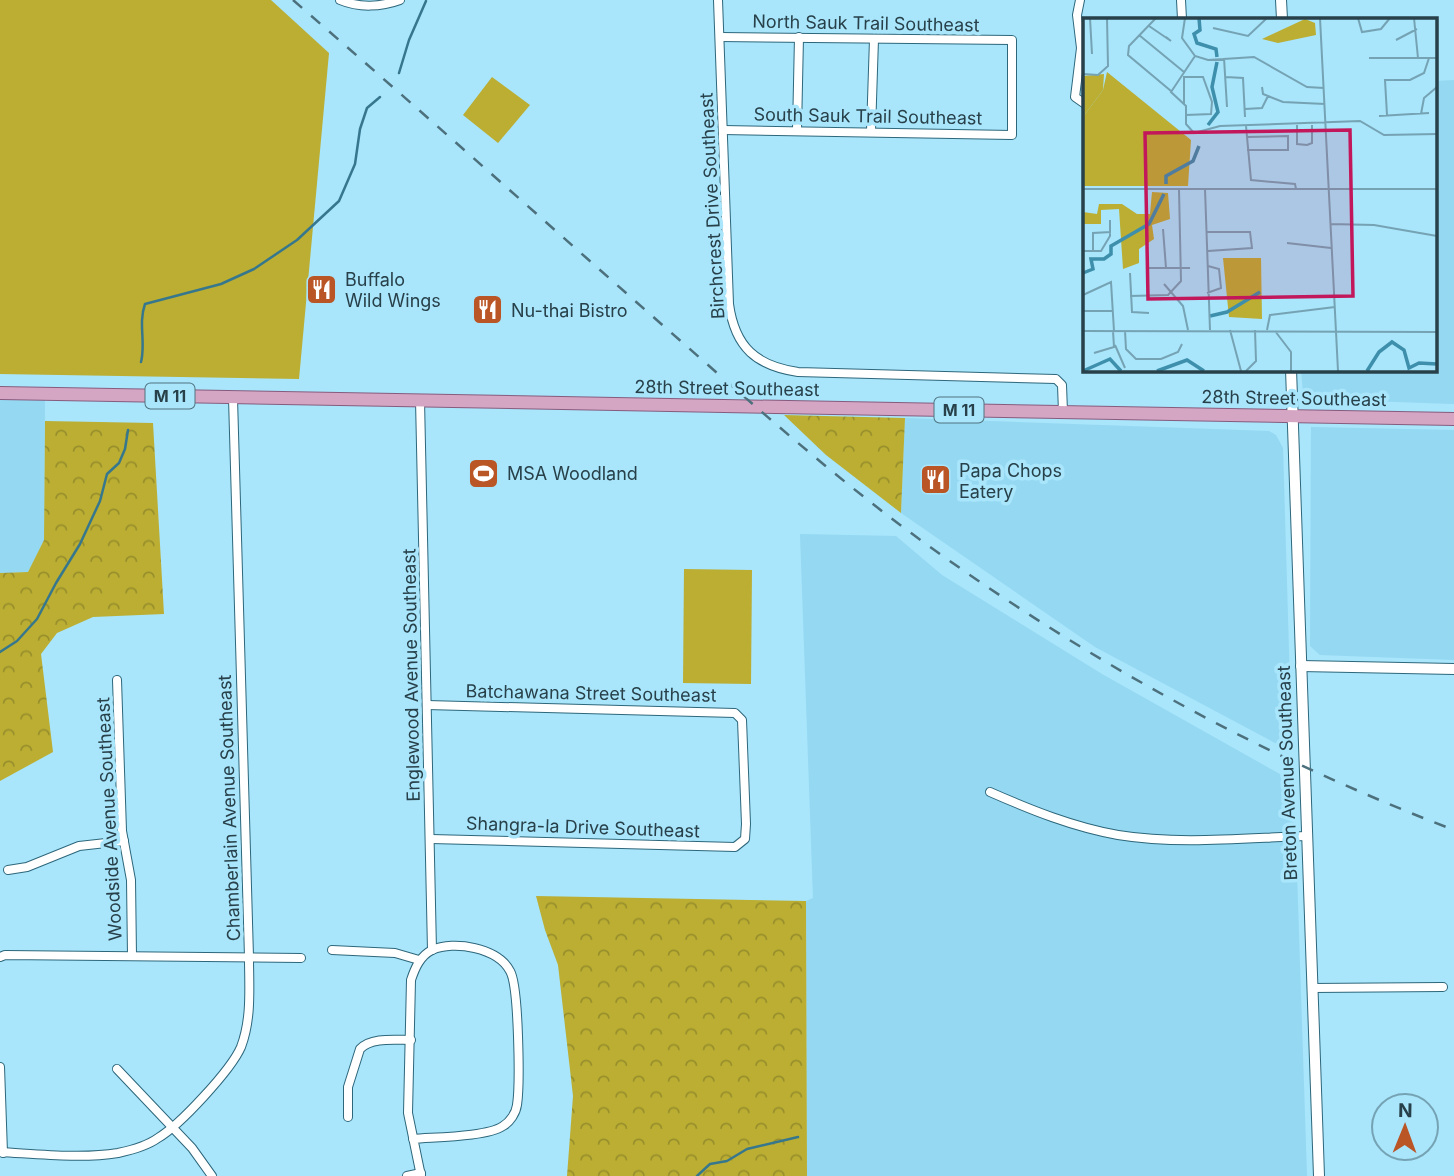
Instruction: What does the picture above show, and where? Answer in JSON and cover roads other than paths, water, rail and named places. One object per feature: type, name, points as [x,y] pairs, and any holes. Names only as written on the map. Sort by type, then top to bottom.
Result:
[{"type":"main road","points":[[1282,0],[1282,18]]},
{"type":"main road","name":"Breton Avenue Southeast","points":[[1291,371],[1319,1176]]},
{"type":"main road","name":"28th Street Southeast","points":[[0,393],[1454,419]]},
{"type":"main road","points":[[1301,666],[1454,669]]},
{"type":"street","points":[[340,0],[357,5],[379,5],[400,0]]},
{"type":"street","name":"Birchcrest Drive Southeast","points":[[718,0],[731,318],[742,341],[756,358],[776,369],[799,372],[1056,379],[1062,385],[1063,412]]},
{"type":"street","points":[[1080,0],[1077,15],[1082,48],[1075,97],[1083,103]]},
{"type":"street","points":[[1181,0],[1182,18]]},
{"type":"street","name":"North Sauk Trail Southeast","points":[[720,37],[1012,40],[1012,135]]},
{"type":"street","points":[[797,130],[799,37]]},
{"type":"street","points":[[872,131],[874,39]]},
{"type":"street","name":"South Sauk Trail Southeast","points":[[723,130],[1012,135]]},
{"type":"street","name":"Chamberlain Avenue Southeast","points":[[2,1153],[103,1154],[141,1147],[172,1128],[225,1072],[240,1048],[250,1013],[233,398]]},
{"type":"street","name":"Englewood Avenue Southeast","points":[[420,400],[432,950]]},
{"type":"street","name":"Woodside Avenue Southeast","points":[[117,680],[124,841],[131,880],[132,956]]},
{"type":"street","name":"Batchawana Street Southeast","points":[[427,705],[735,713],[742,720],[746,824],[745,839],[735,847]]},
{"type":"street","points":[[990,792],[1071,824],[1119,835],[1170,840],[1307,836]]},
{"type":"street","name":"Shangra-la Drive Southeast","points":[[431,839],[735,847]]},
{"type":"street","points":[[8,870],[27,867],[79,846],[124,841]]},
{"type":"street","points":[[407,1176],[421,1175],[413,1139],[408,1113],[411,980],[419,960],[432,950],[451,946],[489,953],[501,960],[510,971],[514,988],[517,1107],[502,1127],[486,1133],[413,1139]]},
{"type":"street","points":[[332,950],[395,953],[419,960]]},
{"type":"street","points":[[0,957],[301,958]]},
{"type":"street","points":[[1312,988],[1443,987]]},
{"type":"street","points":[[348,1117],[348,1087],[360,1049],[375,1042],[411,1040]]},
{"type":"street","points":[[0,1067],[2,1153]]},
{"type":"street","points":[[117,1069],[192,1148],[212,1176]]},
{"type":"waterway","points":[[399,73],[409,40],[426,1]]},
{"type":"waterway","points":[[141,362],[145,304],[221,284],[254,269],[297,240],[339,201],[355,164],[360,129],[367,108],[380,97]]},
{"type":"waterway","points":[[0,652],[17,641],[37,619],[80,544],[100,501],[107,474],[119,463],[125,449],[128,430]]},
{"type":"waterway","points":[[697,1176],[710,1164],[727,1161],[747,1149],[798,1137]]},
{"type":"railway","points":[[293,0],[792,438],[865,498],[940,554],[1062,635],[1188,708],[1319,773],[1454,830]]},
{"type":"place","name":"Buffalo Wild Wings","points":[[322,289]]},
{"type":"place","name":"Nu-thai Bistro","points":[[488,310]]},
{"type":"place","name":"MSA Woodland","points":[[484,473]]},
{"type":"place","name":"Papa Chops Eatery","points":[[936,480]]}]
